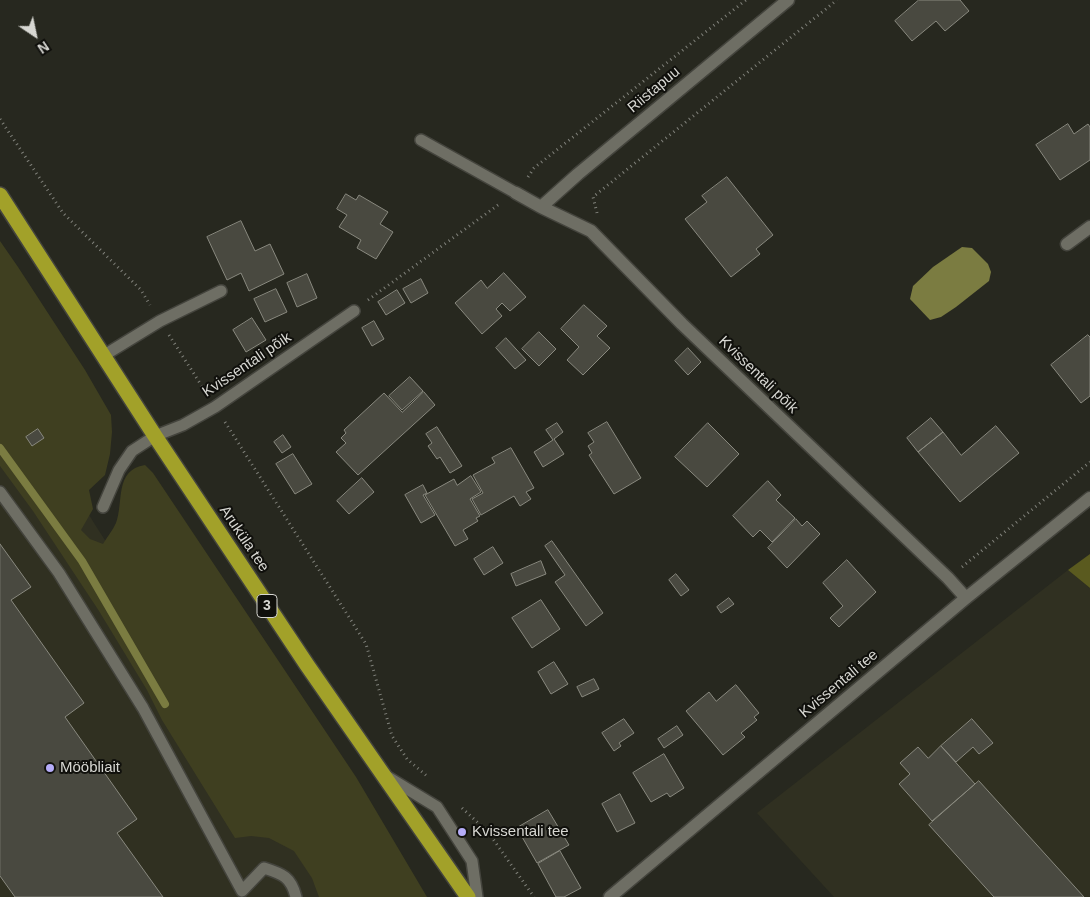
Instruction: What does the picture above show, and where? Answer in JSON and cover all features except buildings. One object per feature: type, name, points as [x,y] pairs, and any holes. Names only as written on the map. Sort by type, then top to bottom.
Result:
[{"type":"highway","name":"Aruküla tee","points":[[0,195],[155,436],[306,665],[468,897]]},
{"type":"street","name":"Riistapuu","points":[[541,207],[578,174],[788,0]]},
{"type":"street","name":"Kvissentali põik","points":[[516,193],[591,231],[682,324],[948,578],[966,598]]},
{"type":"street","points":[[1067,244],[1090,228]]},
{"type":"street","name":"Kvissentali tee","points":[[610,897],[966,598],[1090,498]]},
{"type":"lane","points":[[421,140],[516,193]]},
{"type":"lane","points":[[103,356],[160,321],[221,291]]},
{"type":"lane","name":"Kvissentali põik","points":[[103,507],[119,470],[132,451],[155,436],[183,425],[216,407],[354,311]]},
{"type":"lane","points":[[0,492],[59,573],[143,708],[241,894],[264,868],[284,874],[294,886],[296,897]]},
{"type":"lane","points":[[383,774],[437,807],[472,861],[477,897]]},
{"type":"path","points":[[354,311],[516,193],[534,168],[746,0]]},
{"type":"path","points":[[591,231],[598,218],[593,196],[837,0]]},
{"type":"path","points":[[0,119],[63,213],[141,290],[366,644],[392,736],[408,759],[430,779]]},
{"type":"path","points":[[948,578],[1090,462]]},
{"type":"path","points":[[459,805],[488,832],[534,897]]},
{"type":"shaded area","points":[[0,241],[85,370],[111,415],[110,454],[105,475],[89,490],[93,509],[81,530],[90,539],[103,544],[116,523],[124,480],[135,468],[145,465],[153,473],[356,777],[427,897],[319,897],[312,878],[294,851],[269,838],[251,836],[235,838],[162,720],[147,690],[99,611],[33,511],[0,466]]},
{"type":"shaded area","points":[[962,247],[972,248],[988,264],[991,272],[989,281],[941,317],[930,320],[910,299],[913,286],[933,267]]},
{"type":"shaded area","points":[[0,368],[94,523],[333,897],[0,897]]},
{"type":"shaded area","points":[[1090,554],[1090,588],[1068,570]]},
{"type":"shaded area","points":[[1068,570],[1090,588],[1090,897],[834,897],[757,813]]},
{"type":"waterway","points":[[0,448],[82,561],[165,704]]},
{"type":"place","name":"Mööbliait","points":[[50,768]]},
{"type":"place","name":"Kvissentali tee","points":[[462,832]]}]
